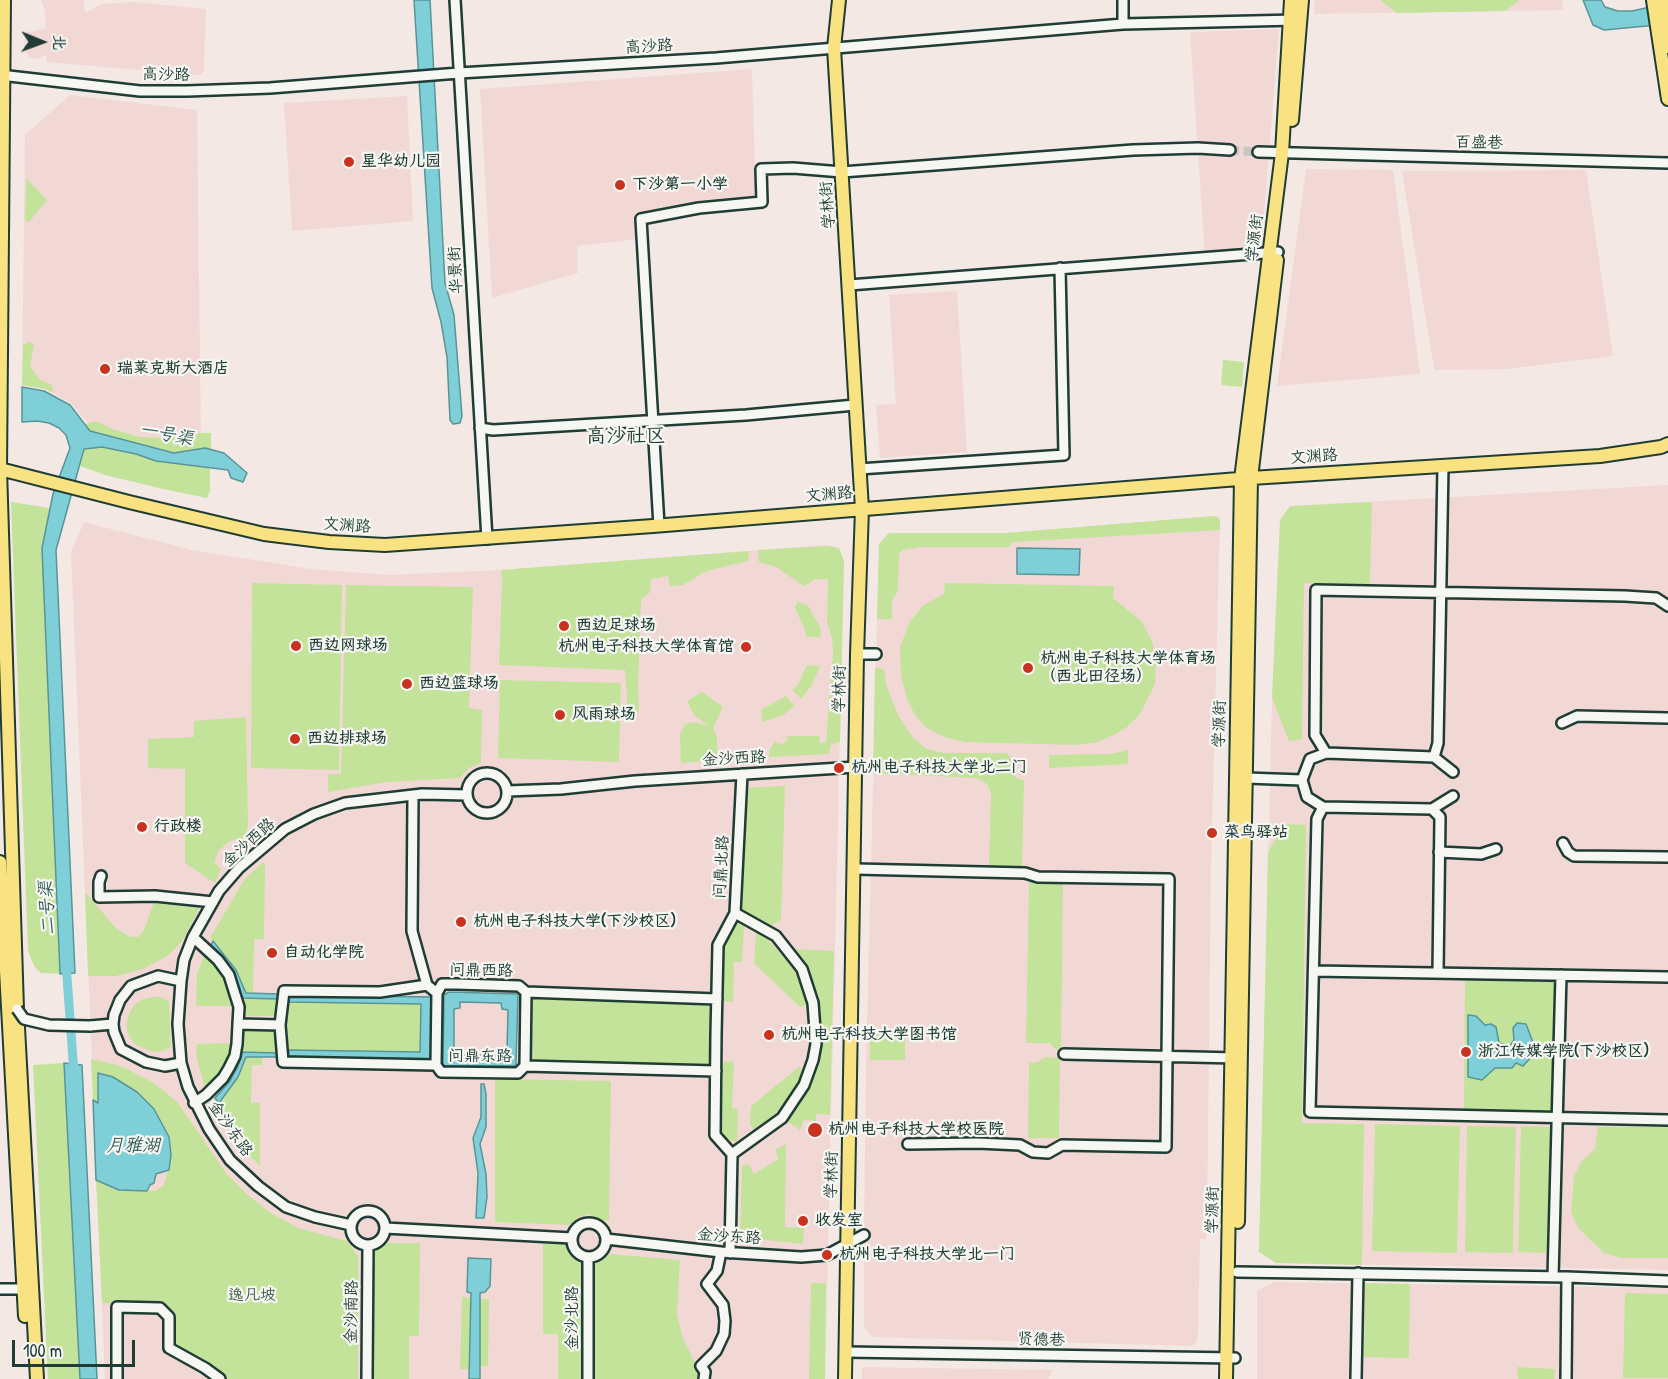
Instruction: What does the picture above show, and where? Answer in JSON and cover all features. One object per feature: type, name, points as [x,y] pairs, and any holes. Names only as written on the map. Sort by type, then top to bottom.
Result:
[{"type":"highway","points":[[1661,0],[1668,46]]},
{"type":"main road","points":[[4,0],[1,75],[0,469],[8,1007]]},
{"type":"main road","name":"学林街","points":[[839,0],[834,48],[862,509],[857,654],[845,1379]]},
{"type":"main road","name":"学源街","points":[[1291,0],[1296,20]]},
{"type":"main road","name":"学源街","points":[[1235,1379],[1231,1358],[1246,478],[1285,153],[1296,20],[1302,0]]},
{"type":"main road","points":[[1653,0],[1668,99]]},
{"type":"main road","name":"文渊路","points":[[0,469],[264,534],[329,542],[385,545],[658,526],[1246,478],[1600,456],[1668,444]]},
{"type":"main road","name":"学源街","points":[[1227,1379],[1231,1358],[1237,1272],[1236,1058],[1246,778],[1246,478]]},
{"type":"main road","points":[[0,862],[28,1289],[37,1379]]},
{"type":"main road","points":[[28,1289],[29,1379]]},
{"type":"street","name":"华景街","points":[[455,0],[487,539]]},
{"type":"street","points":[[1123,0],[1124,24]]},
{"type":"street","name":"高沙路","points":[[1,75],[140,91],[270,88],[716,58],[1124,24],[1296,20]]},
{"type":"street","points":[[658,526],[641,219],[699,208],[762,202],[761,169],[793,168],[842,172],[1132,150],[1198,148],[1230,150]]},
{"type":"street","name":"百盛巷","points":[[1258,152],[1668,163]]},
{"type":"street","points":[[849,285],[1274,252]]},
{"type":"street","points":[[859,469],[1064,454],[1060,268]]},
{"type":"street","points":[[480,428],[494,430],[855,405]]},
{"type":"street","points":[[1434,757],[1438,743],[1443,466]]},
{"type":"street","points":[[1326,753],[1315,735],[1316,590],[1625,596],[1656,598],[1668,606]]},
{"type":"street","points":[[857,654],[876,654]]},
{"type":"street","points":[[1562,723],[1577,716],[1668,718]]},
{"type":"street","points":[[1453,772],[1434,757],[1326,753],[1310,759],[1302,780],[1307,797],[1323,807],[1432,809],[1454,796]]},
{"type":"street","name":"金沙西路","points":[[507,791],[856,767]]},
{"type":"street","points":[[484,773],[499,777],[507,791],[505,802],[490,813],[474,809],[467,795],[473,779],[484,773]]},
{"type":"street","name":"问鼎北路","points":[[732,1154],[782,1118],[804,1085],[816,1044],[813,1003],[802,969],[776,936],[735,913],[742,774]]},
{"type":"street","points":[[1246,778],[1302,780]]},
{"type":"street","points":[[413,795],[412,931],[427,985]]},
{"type":"street","name":"金沙西路","points":[[181,981],[184,960],[193,937],[219,891],[239,868],[285,829],[314,814],[345,803],[413,795],[467,795]]},
{"type":"street","points":[[1323,807],[1317,819],[1310,1112],[1668,1120]]},
{"type":"street","points":[[1432,809],[1440,817],[1438,973]]},
{"type":"street","points":[[1563,843],[1568,852],[1574,856],[1668,857]]},
{"type":"street","points":[[1439,852],[1481,854],[1496,849]]},
{"type":"street","points":[[855,869],[1025,873],[1038,877],[1169,879],[1166,1147],[1062,1145],[1048,1153],[1033,1152],[1020,1145],[908,1144]]},
{"type":"street","points":[[101,876],[99,897],[166,896],[213,902]]},
{"type":"street","points":[[704,1379],[705,1372],[701,1366],[716,1351],[724,1334],[725,1321],[723,1305],[707,1284],[726,1253],[732,1154],[715,1135],[718,945],[735,913]]},
{"type":"street","points":[[193,937],[218,960],[229,975],[239,1007],[235,1056],[223,1078],[194,1103]]},
{"type":"street","points":[[1314,970],[1668,977]]},
{"type":"street","points":[[1553,1277],[1561,975]]},
{"type":"street","points":[[181,981],[158,976],[131,986],[120,1000],[114,1015],[114,1032],[121,1049],[146,1062],[165,1066],[181,1063]]},
{"type":"street","name":"金沙东路","points":[[181,981],[178,1024],[181,1063],[194,1103],[209,1130],[230,1160],[258,1186],[286,1207],[315,1217],[351,1225]]},
{"type":"street","name":"问鼎西路","points":[[280,1025],[284,991],[380,992],[427,985],[437,993],[442,984],[519,986],[526,992],[717,999]]},
{"type":"street","points":[[525,1066],[526,992]]},
{"type":"street","points":[[436,1065],[437,993]]},
{"type":"street","points":[[8,1007],[24,1019],[49,1025],[114,1024]]},
{"type":"street","points":[[238,1024],[280,1025]]},
{"type":"street","name":"问鼎东路","points":[[280,1025],[284,1062],[436,1065],[441,1072],[518,1073],[525,1066],[716,1071]]},
{"type":"street","points":[[1064,1054],[1236,1058]]},
{"type":"street","points":[[366,1210],[381,1216],[386,1228],[379,1241],[368,1245],[357,1241],[351,1231],[351,1225],[356,1215],[366,1210]]},
{"type":"street","points":[[588,1222],[603,1229],[606,1239],[606,1244],[599,1254],[588,1257],[577,1252],[572,1238],[578,1226],[588,1222]]},
{"type":"street","points":[[386,1228],[572,1238]]},
{"type":"street","name":"金沙东路","points":[[606,1239],[726,1253],[801,1257],[827,1255],[864,1235]]},
{"type":"street","name":"金沙南路","points":[[367,1379],[368,1245]]},
{"type":"street","name":"金沙北路","points":[[588,1257],[588,1379]]},
{"type":"street","points":[[1237,1272],[1567,1277],[1668,1281]]},
{"type":"street","points":[[1356,1379],[1358,1273]]},
{"type":"street","points":[[1566,1379],[1567,1277]]},
{"type":"street","points":[[0,1289],[28,1289]]},
{"type":"street","points":[[117,1379],[117,1307],[160,1308],[169,1317],[169,1348],[220,1379]]},
{"type":"street","name":"贤德巷","points":[[846,1352],[1231,1358]]},
{"type":"shaded area","points":[[41,0],[84,0],[84,9],[87,12],[101,4],[134,2],[206,9],[204,69],[201,75],[196,75],[47,62],[46,55],[38,59],[29,57],[24,47],[28,32],[46,28],[45,11]]},
{"type":"shaded area","points":[[1315,0],[1562,0],[1563,10],[1314,14]]},
{"type":"shaded area","points":[[1279,29],[1261,252],[1205,257],[1190,32]]},
{"type":"shaded area","name":"下沙第一小学","points":[[752,69],[756,200],[635,214],[639,239],[577,246],[578,273],[492,298],[480,89]]},
{"type":"shaded area","points":[[70,95],[197,110],[201,441],[178,447],[98,429],[86,421],[71,403],[45,389],[22,385],[25,135]]},
{"type":"shaded area","name":"星华幼儿园","points":[[407,96],[413,221],[292,231],[284,103]]},
{"type":"shaded area","points":[[1306,169],[1393,170],[1420,374],[1277,386]]},
{"type":"shaded area","points":[[1586,170],[1613,356],[1507,369],[1434,370],[1402,171]]},
{"type":"shaded area","points":[[957,291],[967,452],[880,458],[876,405],[896,404],[889,295]]},
{"type":"shaded area","name":"浙江传媒学院(下沙校区)","points":[[1668,485],[1668,1270],[1276,1263],[1259,1252],[1272,698],[1280,520],[1290,506]]},
{"type":"shaded area","points":[[1215,516],[1220,519],[1211,870],[1207,1224],[1206,1239],[1200,1239],[1196,1343],[1191,1346],[872,1337],[864,1326],[864,1235],[879,544],[889,533],[1006,533]]},
{"type":"shaded area","name":"杭州电子科技大学(下沙校区)","points":[[84,522],[192,550],[311,569],[390,575],[501,570],[824,545],[839,548],[844,561],[825,1379],[105,1379],[71,552]]},
{"type":"shaded area","points":[[1274,1282],[1668,1288],[1668,1379],[1257,1379],[1257,1291]]},
{"type":"shaded area","points":[[862,1367],[1053,1370],[1048,1379],[862,1379]]},
{"type":"green space","points":[[1380,0],[1520,0],[1505,11],[1397,13]]},
{"type":"green space","points":[[26,178],[47,200],[29,222],[25,221]]},
{"type":"green space","points":[[29,342],[34,344],[30,366],[40,380],[50,384],[53,388],[52,392],[22,385],[23,345]]},
{"type":"green space","points":[[1223,360],[1244,362],[1242,387],[1221,385]]},
{"type":"green space","points":[[96,421],[115,430],[140,437],[160,438],[182,433],[211,433],[211,450],[205,448],[174,453],[158,450],[90,431],[85,424]]},
{"type":"green space","points":[[102,447],[156,461],[210,466],[210,491],[207,498],[105,475],[80,466],[85,448]]},
{"type":"green space","points":[[11,502],[62,510],[52,548],[56,798],[66,974],[41,973],[34,966],[28,951]]},
{"type":"green space","points":[[1372,502],[1370,584],[1304,583],[1302,739],[1289,741],[1272,698],[1280,520],[1290,506]]},
{"type":"green space","points":[[1215,516],[1220,519],[1220,530],[1013,542],[1009,547],[920,547],[903,550],[899,554],[898,590],[892,601],[892,619],[877,619],[879,544],[889,533],[1006,533]]},
{"type":"green space","points":[[829,546],[839,548],[844,561],[840,742],[831,744],[829,754],[769,757],[770,748],[775,742],[782,744],[787,741],[787,736],[819,736],[820,743],[826,742],[833,653],[832,638],[827,622],[828,579],[814,579],[804,586],[776,567],[759,562],[758,550]]},
{"type":"green space","name":"西边足球场","points":[[749,551],[748,561],[706,571],[683,585],[670,586],[668,576],[651,579],[650,592],[641,600],[639,712],[628,714],[625,670],[499,665],[501,570]]},
{"type":"green space","name":"西边网球场","points":[[252,583],[342,585],[339,770],[251,768]]},
{"type":"green space","name":"杭州电子科技大学体育场 （西北田径场）","points":[[945,583],[1114,586],[1113,598],[1142,622],[1152,641],[1156,661],[1155,684],[1140,714],[1116,734],[1098,742],[1078,745],[965,742],[944,737],[927,728],[915,715],[907,699],[901,676],[900,647],[910,621],[924,605],[944,594]]},
{"type":"green space","name":"西边篮球场","points":[[346,585],[473,587],[469,708],[482,710],[481,763],[469,768],[460,778],[387,782],[328,792],[328,774],[341,774]]},
{"type":"green space","points":[[798,601],[808,606],[820,627],[821,637],[806,637],[795,608]]},
{"type":"green space","points":[[807,665],[820,666],[812,685],[801,699],[792,690],[797,686]]},
{"type":"green space","points":[[875,668],[884,669],[886,684],[898,715],[914,739],[927,749],[944,753],[1007,753],[1012,761],[1008,770],[1018,779],[1024,780],[1022,868],[989,867],[991,793],[987,784],[976,778],[873,773]]},
{"type":"green space","name":"风雨球场","points":[[500,680],[621,683],[619,762],[498,758]]},
{"type":"green space","points":[[702,692],[723,707],[713,728],[717,737],[717,760],[681,763],[680,734],[685,724],[694,722],[709,726],[694,715],[687,701]]},
{"type":"green space","points":[[786,696],[794,706],[783,715],[763,722],[761,710]]},
{"type":"green space","points":[[246,717],[248,827],[240,843],[236,839],[230,841],[219,850],[214,862],[221,869],[215,883],[185,863],[185,769],[148,768],[148,739],[194,737],[194,721]]},
{"type":"green space","points":[[1128,750],[1128,764],[1049,768],[1049,755],[1111,754]]},
{"type":"green space","points":[[785,786],[781,920],[765,929],[735,913],[741,788]]},
{"type":"green space","points":[[1285,824],[1306,825],[1302,1123],[1364,1124],[1362,1265],[1276,1263],[1259,1252],[1268,852]]},
{"type":"green space","points":[[263,862],[265,865],[264,939],[254,939],[253,993],[246,993],[229,959],[210,938],[244,880]]},
{"type":"green space","points":[[1029,882],[1063,882],[1061,1049],[1055,1049],[1050,1043],[1026,1043]]},
{"type":"green space","points":[[85,892],[115,927],[130,937],[138,937],[144,930],[154,902],[167,905],[178,901],[200,907],[183,940],[169,955],[143,969],[116,976],[88,976]]},
{"type":"green space","points":[[734,921],[744,926],[742,962],[734,962],[733,1002],[722,1001],[725,941]]},
{"type":"green space","points":[[756,933],[762,933],[792,967],[808,1002],[805,1005],[800,1007],[754,963]]},
{"type":"green space","points":[[793,949],[834,951],[830,1115],[816,1114],[816,1121],[804,1120],[800,1130],[785,1120],[819,1038],[819,1022],[818,1006],[811,982],[806,969]]},
{"type":"green space","points":[[204,955],[214,962],[221,972],[230,990],[232,1006],[196,1006],[197,974]]},
{"type":"green space","points":[[1465,973],[1561,975],[1557,1118],[1464,1116]]},
{"type":"green space","points":[[526,992],[717,999],[716,1071],[525,1066]]},
{"type":"green space","points":[[152,997],[161,997],[169,1001],[171,1047],[153,1052],[136,1045],[127,1030],[127,1020],[135,1004]]},
{"type":"green space","points":[[241,998],[279,999],[278,1016],[246,1016]]},
{"type":"green space","points":[[284,1002],[421,1004],[420,1052],[283,1050]]},
{"type":"green space","points":[[245,1028],[277,1028],[277,1053],[242,1052],[242,1033]]},
{"type":"green space","points":[[870,1030],[905,1031],[905,1060],[870,1060]]},
{"type":"green space","points":[[232,1043],[226,1064],[205,1089],[196,1055],[197,1044]]},
{"type":"green space","points":[[246,1057],[262,1057],[262,1065],[252,1065],[251,1103],[260,1103],[260,1166],[246,1152],[212,1101],[215,1098],[218,1102],[238,1077]]},
{"type":"green space","points":[[1045,1057],[1060,1058],[1059,1138],[1028,1138],[1029,1063],[1038,1062]]},
{"type":"green space","name":"逸凡坡","points":[[91,1059],[121,1066],[154,1083],[178,1103],[226,1173],[250,1197],[271,1213],[298,1228],[347,1241],[358,1256],[358,1379],[226,1379],[206,1365],[174,1349],[163,1305],[102,1303],[96,1180],[119,1190],[155,1191],[164,1185],[170,1163],[169,1137],[154,1109],[137,1092],[113,1077],[98,1104],[93,1100]]},
{"type":"green space","points":[[725,1061],[734,1062],[732,1108],[738,1109],[737,1142],[726,1139],[719,1129],[722,1065]]},
{"type":"green space","points":[[64,1063],[80,1379],[48,1379],[33,1065]]},
{"type":"green space","points":[[800,1066],[802,1072],[795,1088],[776,1113],[754,1130],[750,1124],[751,1106]]},
{"type":"green space","points":[[495,1079],[611,1081],[609,1221],[598,1220],[589,1214],[579,1217],[569,1225],[495,1222]]},
{"type":"green space","points":[[1375,1124],[1460,1126],[1457,1253],[1372,1251]]},
{"type":"green space","points":[[1467,1126],[1516,1127],[1513,1253],[1465,1252]]},
{"type":"green space","points":[[1521,1126],[1550,1127],[1547,1253],[1518,1252]]},
{"type":"green space","points":[[1598,1127],[1668,1127],[1668,1258],[1621,1258],[1604,1253],[1578,1228],[1571,1212],[1574,1176],[1582,1161],[1595,1149]]},
{"type":"green space","points":[[786,1144],[785,1227],[804,1228],[803,1244],[740,1237],[742,1166],[749,1164],[754,1174],[779,1159],[775,1150]]},
{"type":"green space","points":[[387,1243],[420,1243],[419,1336],[409,1336],[409,1379],[372,1379],[373,1251]]},
{"type":"green space","points":[[543,1244],[567,1244],[574,1257],[584,1261],[584,1379],[558,1379],[558,1334],[543,1334]]},
{"type":"green space","points":[[609,1254],[680,1260],[677,1314],[682,1336],[701,1379],[595,1379],[595,1262]]},
{"type":"green space","points":[[811,1283],[826,1283],[825,1379],[809,1379]]},
{"type":"green space","points":[[1365,1283],[1410,1284],[1409,1358],[1364,1357]]},
{"type":"green space","points":[[1625,1293],[1668,1294],[1668,1378],[1623,1378]]},
{"type":"green space","points":[[462,1297],[471,1298],[470,1369],[460,1369]]},
{"type":"green space","points":[[480,1299],[489,1299],[488,1366],[480,1366]]},
{"type":"green space","points":[[1517,1367],[1555,1369],[1554,1379],[1518,1379]]},
{"type":"water","points":[[414,0],[430,0],[445,283],[454,315],[462,416],[460,423],[453,424],[450,420],[447,357],[432,288]]},
{"type":"water","points":[[1583,0],[1601,0],[1605,7],[1618,11],[1632,11],[1668,3],[1668,24],[1604,30],[1593,25]]},
{"type":"water","points":[[22,387],[44,391],[70,405],[90,431],[174,453],[205,448],[224,453],[247,473],[243,482],[231,478],[228,470],[156,461],[102,447],[84,449],[56,550],[75,973],[60,974],[42,548],[53,494],[70,448],[66,435],[59,428],[37,421],[22,422]]},
{"type":"water","points":[[1017,548],[1080,549],[1079,575],[1017,574]]},
{"type":"water","points":[[213,941],[236,970],[246,993],[279,994],[279,999],[241,998],[237,987],[210,947]]},
{"type":"water","points":[[449,992],[518,994],[516,1064],[514,1066],[445,1066],[443,1064],[444,995]],"holes":[[[460,1002],[501,1003],[502,1009],[508,1010],[507,1050],[501,1050],[501,1056],[460,1055],[459,1049],[454,1049],[454,1009],[460,1008]]]},
{"type":"water","points":[[289,995],[434,997],[433,1061],[288,1058],[289,1050],[420,1052],[421,1004],[289,1002]]},
{"type":"water","points":[[1468,1015],[1476,1016],[1485,1025],[1491,1024],[1496,1027],[1499,1043],[1510,1046],[1514,1040],[1513,1028],[1517,1023],[1526,1024],[1534,1045],[1533,1055],[1523,1066],[1516,1063],[1512,1068],[1495,1068],[1482,1080],[1468,1077]]},
{"type":"water","points":[[242,1052],[277,1053],[277,1057],[246,1057],[238,1077],[219,1103],[215,1098],[230,1081]]},
{"type":"water","points":[[64,1063],[82,1065],[97,1379],[80,1379]]},
{"type":"water","name":"月雅湖","points":[[98,1073],[113,1077],[137,1092],[154,1109],[169,1137],[171,1155],[169,1170],[156,1174],[154,1183],[147,1191],[119,1190],[96,1180],[93,1100],[98,1103]]},
{"type":"water","points":[[481,1084],[484,1084],[486,1094],[486,1127],[480,1144],[486,1174],[487,1197],[484,1218],[476,1218],[478,1173],[473,1138],[481,1117]]},
{"type":"water","points":[[468,1258],[491,1259],[490,1286],[485,1292],[480,1293],[480,1379],[469,1379],[471,1293],[467,1292]]},
{"type":"waterway","name":"二号渠","points":[[66,963],[74,1074]]},
{"type":"tunnel","points":[[1230,150],[1258,152]]},
{"type":"place","name":"星华幼儿园","points":[[349,162]]},
{"type":"place","name":"下沙第一小学","points":[[620,185]]},
{"type":"place","name":"瑞莱克斯大酒店","points":[[105,369]]},
{"type":"place","name":"西边足球场","points":[[564,626]]},
{"type":"place","name":"西边网球场","points":[[296,646]]},
{"type":"place","name":"杭州电子科技大学体育馆","points":[[746,647]]},
{"type":"place","name":"杭州电子科技大学体育场 （西北田径场）","points":[[1028,668]]},
{"type":"place","name":"西边篮球场","points":[[407,684]]},
{"type":"place","name":"风雨球场","points":[[560,715]]},
{"type":"place","name":"西边排球场","points":[[295,739]]},
{"type":"place","name":"杭州电子科技大学北二门","points":[[839,768]]},
{"type":"place","name":"行政楼","points":[[142,827]]},
{"type":"place","name":"菜鸟驿站","points":[[1212,833]]},
{"type":"place","name":"杭州电子科技大学(下沙校区)","points":[[461,922]]},
{"type":"place","name":"自动化学院","points":[[272,953]]},
{"type":"place","name":"杭州电子科技大学图书馆","points":[[769,1035]]},
{"type":"place","name":"浙江传媒学院(下沙校区)","points":[[1466,1052]]},
{"type":"place","name":"杭州电子科技大学校医院","points":[[815,1130]]},
{"type":"place","name":"收发室","points":[[803,1221]]},
{"type":"place","name":"杭州电子科技大学北一门","points":[[827,1255]]},
{"type":"district","name":"高沙社区","points":[[626,437]]},
{"type":"water label","name":"一号渠","points":[[166,435]]}]
